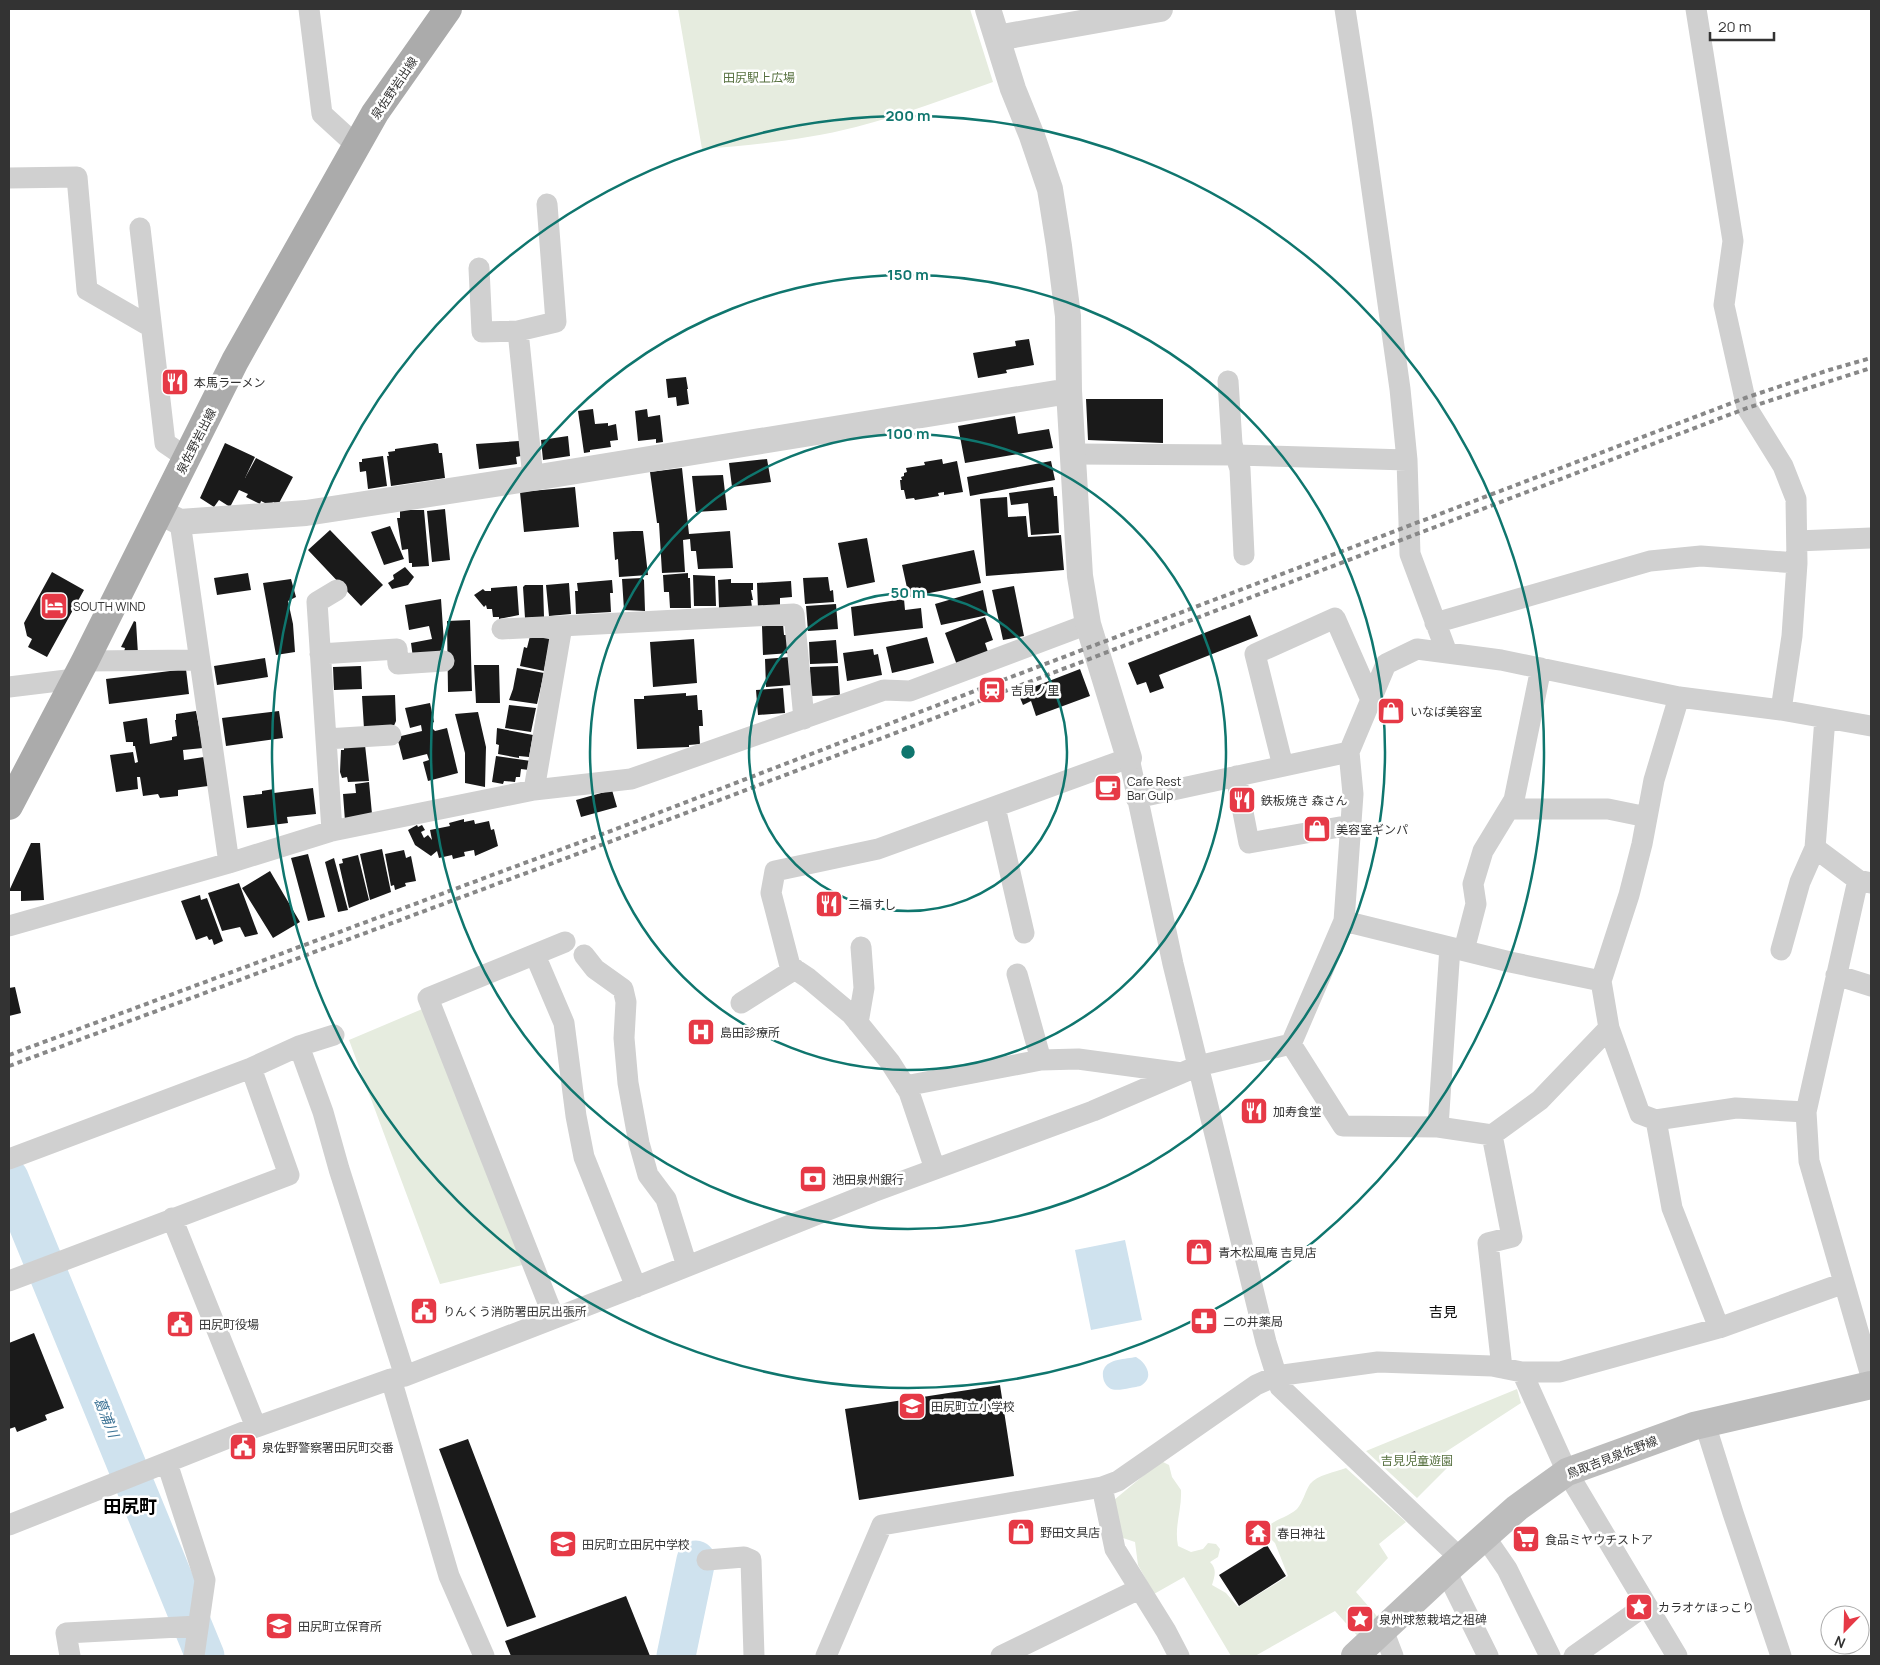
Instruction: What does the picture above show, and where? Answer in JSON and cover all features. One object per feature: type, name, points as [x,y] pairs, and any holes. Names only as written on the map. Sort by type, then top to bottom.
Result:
[{"type":"main road","name":"泉佐野岩出線","points":[[9,806],[80,670],[170,517],[187,458],[235,361],[375,113],[448,9]]},
{"type":"main road","name":"鳥取吉見泉佐野線","points":[[1355,1656],[1453,1564],[1517,1508],[1567,1472],[1694,1426],[1871,1385]]},
{"type":"street","points":[[309,9],[322,114],[357,146]]},
{"type":"street","points":[[988,9],[1013,89],[1032,136],[1050,189],[1060,246],[1068,316],[1069,391],[1080,576],[1088,624],[1129,758],[1190,1070],[1276,1376],[1280,1387],[1453,1564],[1488,1656]]},
{"type":"street","points":[[997,38],[1160,9]]},
{"type":"street","points":[[1345,9],[1400,389],[1407,460],[1410,554],[1447,654]]},
{"type":"street","points":[[1696,9],[1733,241],[1724,305],[1747,408],[1783,466],[1796,499],[1797,563],[1792,636],[1781,710]]},
{"type":"street","points":[[9,178],[77,177],[88,290],[151,327]]},
{"type":"street","points":[[479,268],[482,332],[518,331],[556,322],[547,204]]},
{"type":"street","points":[[140,228],[165,443],[187,458]]},
{"type":"street","points":[[518,331],[533,478]]},
{"type":"street","points":[[1228,381],[1232,444],[1240,469],[1244,555]]},
{"type":"street","points":[[229,863],[199,660],[170,517],[306,513],[1069,391]]},
{"type":"street","points":[[1073,454],[1235,455],[1407,460]]},
{"type":"street","points":[[1797,541],[1871,538]]},
{"type":"street","points":[[1435,623],[1650,561],[1701,556],[1797,563]]},
{"type":"street","points":[[332,831],[317,602],[336,590]]},
{"type":"street","points":[[502,629],[794,614],[804,719]]},
{"type":"street","points":[[1282,766],[1255,654],[1335,618],[1371,700]]},
{"type":"street","points":[[9,926],[229,863],[332,831],[534,790],[631,779],[884,690],[910,691],[1088,624]]},
{"type":"street","points":[[534,790],[562,626]]},
{"type":"street","points":[[320,654],[397,649],[398,664],[444,662]]},
{"type":"street","points":[[1291,1044],[1344,921],[1353,794],[1349,752],[1386,664],[1417,649],[1501,660],[1679,697],[1781,710],[1871,726]]},
{"type":"street","points":[[9,687],[80,670],[199,660]]},
{"type":"street","points":[[1438,1127],[1457,949],[1476,904],[1473,884],[1483,851],[1514,800],[1542,668]]},
{"type":"street","points":[[1679,697],[1654,780],[1630,896],[1601,981],[1609,1028],[1640,1114],[1656,1120],[1736,1108],[1806,1112]]},
{"type":"street","points":[[1780,950],[1800,882],[1815,848],[1824,718]]},
{"type":"street","points":[[326,739],[391,735]]},
{"type":"street","points":[[1136,798],[1349,752]]},
{"type":"street","points":[[936,1169],[909,1092],[890,1062],[858,1022],[844,1008],[790,966],[771,893],[775,871],[878,849],[1129,758]]},
{"type":"street","points":[[1236,776],[1249,843],[1351,825]]},
{"type":"street","points":[[995,806],[1024,933]]},
{"type":"street","points":[[1509,809],[1608,809],[1647,817]]},
{"type":"street","points":[[1815,848],[1864,881],[1836,975],[1806,1112],[1809,1161],[1871,1376]]},
{"type":"street","points":[[1344,921],[1457,949],[1601,981]]},
{"type":"street","points":[[554,1318],[428,998],[565,942]]},
{"type":"street","points":[[858,1022],[864,988],[861,947]]},
{"type":"street","points":[[536,954],[564,1023],[576,1116],[584,1157],[636,1287]]},
{"type":"street","points":[[584,955],[595,969],[623,989],[626,1002],[624,1038],[628,1083],[639,1143],[648,1175],[666,1200],[688,1266]]},
{"type":"street","points":[[741,1003],[794,969]]},
{"type":"street","points":[[1017,974],[1041,1060]]},
{"type":"street","points":[[1836,975],[1871,986]]},
{"type":"street","points":[[1291,1044],[1343,1126],[1438,1127],[1492,1135],[1540,1100],[1609,1028]]},
{"type":"street","points":[[9,1158],[251,1068],[299,1046],[334,1035]]},
{"type":"street","points":[[9,1525],[256,1427],[398,1377],[636,1287],[873,1192],[1093,1111],[1190,1070],[1291,1044]]},
{"type":"street","points":[[299,1046],[323,1112],[398,1377],[449,1576],[484,1656]]},
{"type":"street","points":[[905,1086],[1041,1060],[1078,1059],[1190,1070]]},
{"type":"street","points":[[9,1281],[289,1175],[251,1068]]},
{"type":"street","points":[[1656,1120],[1672,1208],[1719,1328]]},
{"type":"street","points":[[1492,1135],[1512,1237],[1488,1243],[1512,1370],[1567,1472],[1677,1656]]},
{"type":"street","points":[[172,1218],[256,1427]]},
{"type":"street","points":[[826,1656],[882,1525],[1102,1487],[1118,1481],[1256,1384],[1276,1376],[1378,1362],[1492,1366],[1512,1370],[1560,1372],[1719,1328],[1844,1282]]},
{"type":"street","points":[[1705,1424],[1782,1656]]},
{"type":"street","points":[[167,1463],[206,1580],[194,1656]]},
{"type":"street","points":[[1102,1487],[1115,1549],[1179,1656]]},
{"type":"street","points":[[1485,1537],[1507,1569],[1550,1656]]},
{"type":"street","points":[[707,1560],[744,1557],[751,1560],[754,1656]]},
{"type":"street","points":[[1001,1656],[1139,1588]]},
{"type":"street","points":[[1574,1656],[1646,1605]]},
{"type":"street","points":[[70,1656],[66,1633],[198,1626]]},
{"type":"street","points":[[1383,1630],[1393,1656]]},
{"type":"green space","name":"田尻駅上広場","points":[[678,9],[970,9],[993,82],[908,112],[837,132],[740,146],[702,149]]},
{"type":"green space","points":[[427,1007],[527,1264],[440,1284],[349,1040]]},
{"type":"green space","name":"吉見児童遊園","points":[[1517,1389],[1521,1403],[1444,1453],[1451,1464],[1417,1498],[1366,1451]]},
{"type":"green space","points":[[1161,1461],[1169,1465],[1172,1477],[1181,1490],[1177,1532],[1178,1546],[1191,1552],[1203,1549],[1208,1543],[1216,1544],[1220,1549],[1218,1557],[1210,1562],[1215,1572],[1212,1585],[1226,1593],[1238,1607],[1288,1576],[1275,1543],[1266,1534],[1267,1527],[1297,1509],[1313,1481],[1346,1468],[1406,1522],[1379,1544],[1388,1558],[1356,1592],[1382,1622],[1362,1641],[1335,1611],[1255,1656],[1231,1656],[1184,1577],[1154,1594],[1138,1565],[1135,1542],[1123,1538],[1114,1500]]},
{"type":"water","points":[[1125,1240],[1142,1320],[1091,1330],[1075,1250]]},
{"type":"water","points":[[1136,1357],[1143,1362],[1148,1374],[1148,1378],[1142,1385],[1115,1390],[1106,1385],[1103,1370],[1109,1363]]},
{"type":"building","points":[[1029,339],[1034,365],[1006,370],[1007,373],[978,378],[973,353],[1016,346],[1015,341]]},
{"type":"building","points":[[686,377],[689,404],[677,406],[676,397],[668,398],[666,379]]},
{"type":"building","points":[[1086,399],[1163,399],[1163,443],[1088,440]]},
{"type":"building","points":[[593,409],[595,424],[608,423],[608,426],[616,424],[618,440],[610,441],[611,447],[590,450],[590,452],[584,453],[578,411]]},
{"type":"building","points":[[647,409],[648,417],[660,415],[663,442],[656,443],[656,439],[638,441],[635,411]]},
{"type":"building","points":[[1015,416],[1018,434],[1049,429],[1053,448],[965,463],[958,426]]},
{"type":"building","points":[[568,436],[570,456],[543,460],[541,440]]},
{"type":"building","points":[[519,441],[521,456],[516,457],[517,464],[479,469],[476,444]]},
{"type":"building","points":[[225,443],[255,457],[245,478],[256,458],[293,477],[278,505],[273,502],[271,506],[261,501],[260,504],[246,497],[248,494],[239,490],[230,507],[219,500],[214,507],[200,498]]},
{"type":"building","points":[[438,444],[439,453],[442,453],[445,478],[391,486],[388,452],[395,451],[395,449]]},
{"type":"building","points":[[383,456],[387,486],[368,489],[366,471],[360,472],[359,462],[362,462],[362,459]]},
{"type":"building","points":[[767,459],[771,482],[732,487],[729,463]]},
{"type":"building","points":[[942,459],[943,464],[957,461],[963,492],[944,495],[944,492],[938,493],[939,496],[915,500],[914,498],[906,499],[904,490],[901,490],[900,480],[902,480],[901,477],[904,476],[904,473],[907,472],[906,468],[925,465],[924,462]]},
{"type":"building","points":[[1051,461],[1055,480],[970,496],[967,477]]},
{"type":"building","points":[[682,468],[689,534],[730,531],[733,568],[698,569],[696,551],[691,551],[690,539],[683,540],[685,572],[662,573],[659,523],[657,523],[650,472]]},
{"type":"building","points":[[723,475],[727,510],[696,512],[692,476]]},
{"type":"building","points":[[575,487],[579,527],[524,532],[520,492]]},
{"type":"building","points":[[1053,487],[1054,496],[1057,496],[1059,533],[1031,535],[1028,503],[1011,505],[1009,493]]},
{"type":"building","points":[[1007,497],[1008,517],[1026,516],[1028,537],[1061,535],[1064,570],[986,576],[980,499]]},
{"type":"building","points":[[445,509],[450,560],[432,562],[427,511]]},
{"type":"building","points":[[400,510],[424,510],[429,566],[412,567],[412,563],[409,563],[408,549],[402,550],[397,518],[400,518]]},
{"type":"building","points":[[390,526],[404,559],[384,565],[371,532]]},
{"type":"building","points":[[330,530],[383,585],[361,606],[308,550]]},
{"type":"building","points":[[643,531],[648,575],[619,577],[618,559],[615,560],[613,532]]},
{"type":"building","points":[[867,538],[875,582],[847,588],[838,543]]},
{"type":"building","points":[[974,550],[981,583],[909,597],[902,565]]},
{"type":"building","points":[[405,567],[414,577],[408,585],[392,589],[388,583],[394,579],[393,575]]},
{"type":"building","name":"SOUTH WIND","points":[[52,572],[84,590],[47,657],[28,647],[32,639],[27,636],[24,623]]},
{"type":"building","points":[[248,573],[251,590],[217,595],[214,578]]},
{"type":"building","points":[[688,573],[688,578],[690,578],[691,608],[670,608],[669,592],[664,592],[663,575]]},
{"type":"building","points":[[693,575],[715,576],[716,606],[694,606]]},
{"type":"building","points":[[828,577],[830,591],[833,590],[834,602],[805,604],[803,578]]},
{"type":"building","points":[[642,578],[644,580],[645,611],[624,610],[622,579]]},
{"type":"building","points":[[291,579],[296,597],[288,601],[293,624],[295,652],[276,655],[263,583]]},
{"type":"building","points":[[731,579],[731,583],[753,583],[753,590],[751,590],[752,607],[719,608],[718,580]]},
{"type":"building","points":[[612,580],[613,593],[610,593],[611,612],[576,614],[575,591],[578,591],[577,583]]},
{"type":"building","points":[[791,581],[792,597],[780,598],[780,608],[758,609],[757,583]]},
{"type":"building","points":[[569,583],[571,614],[549,616],[546,585]]},
{"type":"building","points":[[525,585],[543,585],[544,617],[525,618],[523,587]]},
{"type":"building","points":[[517,586],[519,615],[499,619],[499,617],[493,617],[492,609],[487,609],[486,605],[484,607],[474,595],[483,589],[491,591],[491,588]]},
{"type":"building","points":[[1014,586],[1024,636],[1003,640],[992,590]]},
{"type":"building","points":[[983,590],[988,615],[941,625],[935,604]]},
{"type":"building","points":[[441,599],[444,643],[439,654],[413,658],[411,643],[432,639],[429,626],[409,630],[405,605]]},
{"type":"building","points":[[904,599],[905,610],[921,608],[923,628],[854,636],[851,607]]},
{"type":"building","points":[[836,604],[838,629],[808,631],[806,606]]},
{"type":"building","points":[[1250,615],[1258,636],[1159,675],[1164,688],[1150,693],[1146,682],[1137,685],[1128,663]]},
{"type":"building","points":[[985,617],[993,640],[985,643],[988,652],[957,665],[945,633]]},
{"type":"building","points":[[470,620],[472,691],[448,692],[447,621]]},
{"type":"building","points":[[134,621],[136,622],[138,654],[124,652],[125,648],[121,647]]},
{"type":"building","points":[[783,624],[784,635],[788,635],[790,653],[763,655],[762,626]]},
{"type":"building","points":[[530,636],[550,639],[544,671],[520,666],[524,647],[527,648]]},
{"type":"building","points":[[927,637],[934,663],[892,673],[886,647]]},
{"type":"building","points":[[694,639],[697,683],[653,687],[650,642]]},
{"type":"building","points":[[836,640],[838,663],[810,664],[809,642]]},
{"type":"building","points":[[873,649],[874,655],[878,654],[882,675],[847,681],[843,653]]},
{"type":"building","points":[[790,657],[792,685],[766,687],[765,659]]},
{"type":"building","points":[[265,658],[268,677],[217,685],[214,666]]},
{"type":"building","points":[[474,665],[499,665],[500,703],[476,703]]},
{"type":"building","points":[[361,666],[362,689],[334,690],[333,667]]},
{"type":"building","points":[[838,666],[840,695],[811,696],[810,667]]},
{"type":"building","points":[[517,668],[544,673],[537,704],[509,700]]},
{"type":"building","points":[[186,669],[189,694],[109,704],[106,679]]},
{"type":"building","points":[[1080,669],[1090,696],[1036,716],[1031,701],[1023,705],[1018,693]]},
{"type":"building","points":[[783,688],[785,713],[758,715],[756,690]]},
{"type":"building","points":[[686,693],[686,696],[697,695],[698,710],[702,710],[703,726],[699,726],[700,744],[689,745],[689,747],[637,749],[634,699],[644,699],[644,696]]},
{"type":"building","points":[[395,695],[396,721],[393,728],[364,729],[362,696]]},
{"type":"building","points":[[430,703],[434,722],[432,723],[433,729],[435,731],[447,728],[458,773],[428,781],[423,762],[429,760],[427,754],[403,760],[397,737],[422,731],[421,725],[410,728],[405,708]]},
{"type":"building","points":[[509,705],[536,708],[531,732],[505,728]]},
{"type":"building","points":[[196,711],[203,748],[183,750],[184,760],[204,757],[208,786],[178,790],[178,796],[160,798],[158,794],[143,796],[140,777],[137,777],[138,789],[116,792],[110,755],[133,752],[135,763],[138,762],[133,742],[126,742],[123,722],[147,718],[150,744],[172,740],[172,737],[177,736],[176,714]]},
{"type":"building","points":[[279,711],[283,738],[226,746],[222,718]]},
{"type":"building","points":[[478,712],[486,747],[485,787],[465,783],[465,753],[455,714]]},
{"type":"building","points":[[497,728],[533,735],[529,757],[519,756],[519,758],[498,754],[499,745],[496,744]]},
{"type":"building","points":[[365,745],[369,781],[348,782],[347,777],[342,778],[340,772],[341,750],[344,750],[344,747]]},
{"type":"building","points":[[496,756],[531,761],[529,770],[521,769],[520,777],[516,777],[515,782],[504,781],[503,784],[492,782]]},
{"type":"building","points":[[369,782],[372,814],[345,821],[343,794],[356,793],[355,784]]},
{"type":"building","points":[[313,788],[316,814],[287,817],[288,823],[247,828],[243,796],[262,794],[262,791],[274,789],[274,793]]},
{"type":"building","points":[[612,790],[617,807],[581,817],[576,800]]},
{"type":"building","points":[[464,819],[464,822],[474,820],[475,824],[489,821],[491,830],[494,829],[498,846],[475,856],[474,850],[464,852],[465,856],[453,859],[452,855],[439,858],[437,851],[431,856],[415,845],[408,830],[417,825],[418,827],[422,825],[425,830],[421,832],[424,838],[428,835],[432,840],[430,830],[450,826],[449,823]]},
{"type":"building","points":[[31,843],[40,843],[44,900],[21,901],[21,891],[9,891]]},
{"type":"building","points":[[382,849],[391,892],[370,900],[360,854]]},
{"type":"building","points":[[404,850],[406,858],[411,856],[416,881],[405,883],[406,886],[395,890],[394,885],[391,886],[385,854]]},
{"type":"building","points":[[308,854],[325,917],[308,921],[291,858]]},
{"type":"building","points":[[358,855],[369,900],[349,908],[339,864],[343,863],[342,859]]},
{"type":"building","points":[[334,858],[348,910],[338,912],[325,862]]},
{"type":"building","points":[[270,871],[300,922],[273,938],[242,888]]},
{"type":"building","points":[[239,883],[258,934],[245,937],[240,927],[222,931],[208,893]]},
{"type":"building","points":[[200,895],[201,900],[207,898],[223,941],[214,945],[212,939],[209,940],[207,936],[196,940],[181,901]]},
{"type":"building","points":[[15,987],[21,1013],[9,1016],[9,988]]},
{"type":"building","points":[[34,1333],[64,1408],[45,1415],[47,1420],[17,1432],[15,1427],[9,1429],[9,1343]]},
{"type":"building","points":[[1000,1385],[1014,1476],[859,1500],[845,1409]]},
{"type":"building","points":[[468,1439],[536,1617],[507,1627],[439,1449]]},
{"type":"building","points":[[1415,1451],[1419,1463],[1408,1467],[1403,1456]]},
{"type":"building","points":[[1267,1545],[1286,1576],[1239,1606],[1219,1575]]},
{"type":"building","points":[[626,1596],[650,1656],[511,1656],[505,1641]]},
{"type":"waterway","name":"葛浦川","points":[[9,1178],[205,1656]]},
{"type":"waterway","points":[[676,1656],[696,1560]]},
{"type":"railway","points":[[9,1055],[624,826],[1745,398],[1871,358]]},
{"type":"railway","points":[[9,1066],[628,835],[1747,408],[1871,368]]},
{"type":"place","name":"本馬ラーメン","points":[[175,382]]},
{"type":"place","name":"SOUTH WIND","points":[[54,606]]},
{"type":"place","name":"吉見ノ里","points":[[992,690]]},
{"type":"place","name":"いなば美容室","points":[[1391,711]]},
{"type":"place","name":"Cafe Rest Bar Gulp","points":[[1108,788]]},
{"type":"place","name":"鉄板焼き 森さん","points":[[1242,800]]},
{"type":"place","name":"美容室ギンパ","points":[[1317,829]]},
{"type":"place","name":"三福すし","points":[[829,904]]},
{"type":"place","name":"島田診療所","points":[[701,1032]]},
{"type":"place","name":"加寿食堂","points":[[1254,1111]]},
{"type":"place","name":"池田泉州銀行","points":[[813,1179]]},
{"type":"place","name":"青木松風庵 吉見店","points":[[1199,1252]]},
{"type":"place","name":"りんくう消防署田尻出張所","points":[[424,1311]]},
{"type":"place","name":"二の井薬局","points":[[1204,1321]]},
{"type":"place","name":"田尻町役場","points":[[180,1324]]},
{"type":"place","name":"田尻町立小学校","points":[[912,1406]]},
{"type":"place","name":"泉佐野警察署田尻町交番","points":[[243,1447]]},
{"type":"place","name":"野田文具店","points":[[1021,1532]]},
{"type":"place","name":"春日神社","points":[[1258,1533]]},
{"type":"place","name":"食品ミヤウチストア","points":[[1526,1539]]},
{"type":"place","name":"田尻町立田尻中学校","points":[[563,1544]]},
{"type":"place","name":"カラオケほっこり","points":[[1639,1607]]},
{"type":"place","name":"泉州球葱栽培之祖碑","points":[[1360,1619]]},
{"type":"place","name":"田尻町立保育所","points":[[279,1626]]},
{"type":"district","name":"吉見","points":[[1443,1311]]},
{"type":"district","name":"田尻町","points":[[130,1506]]}]
